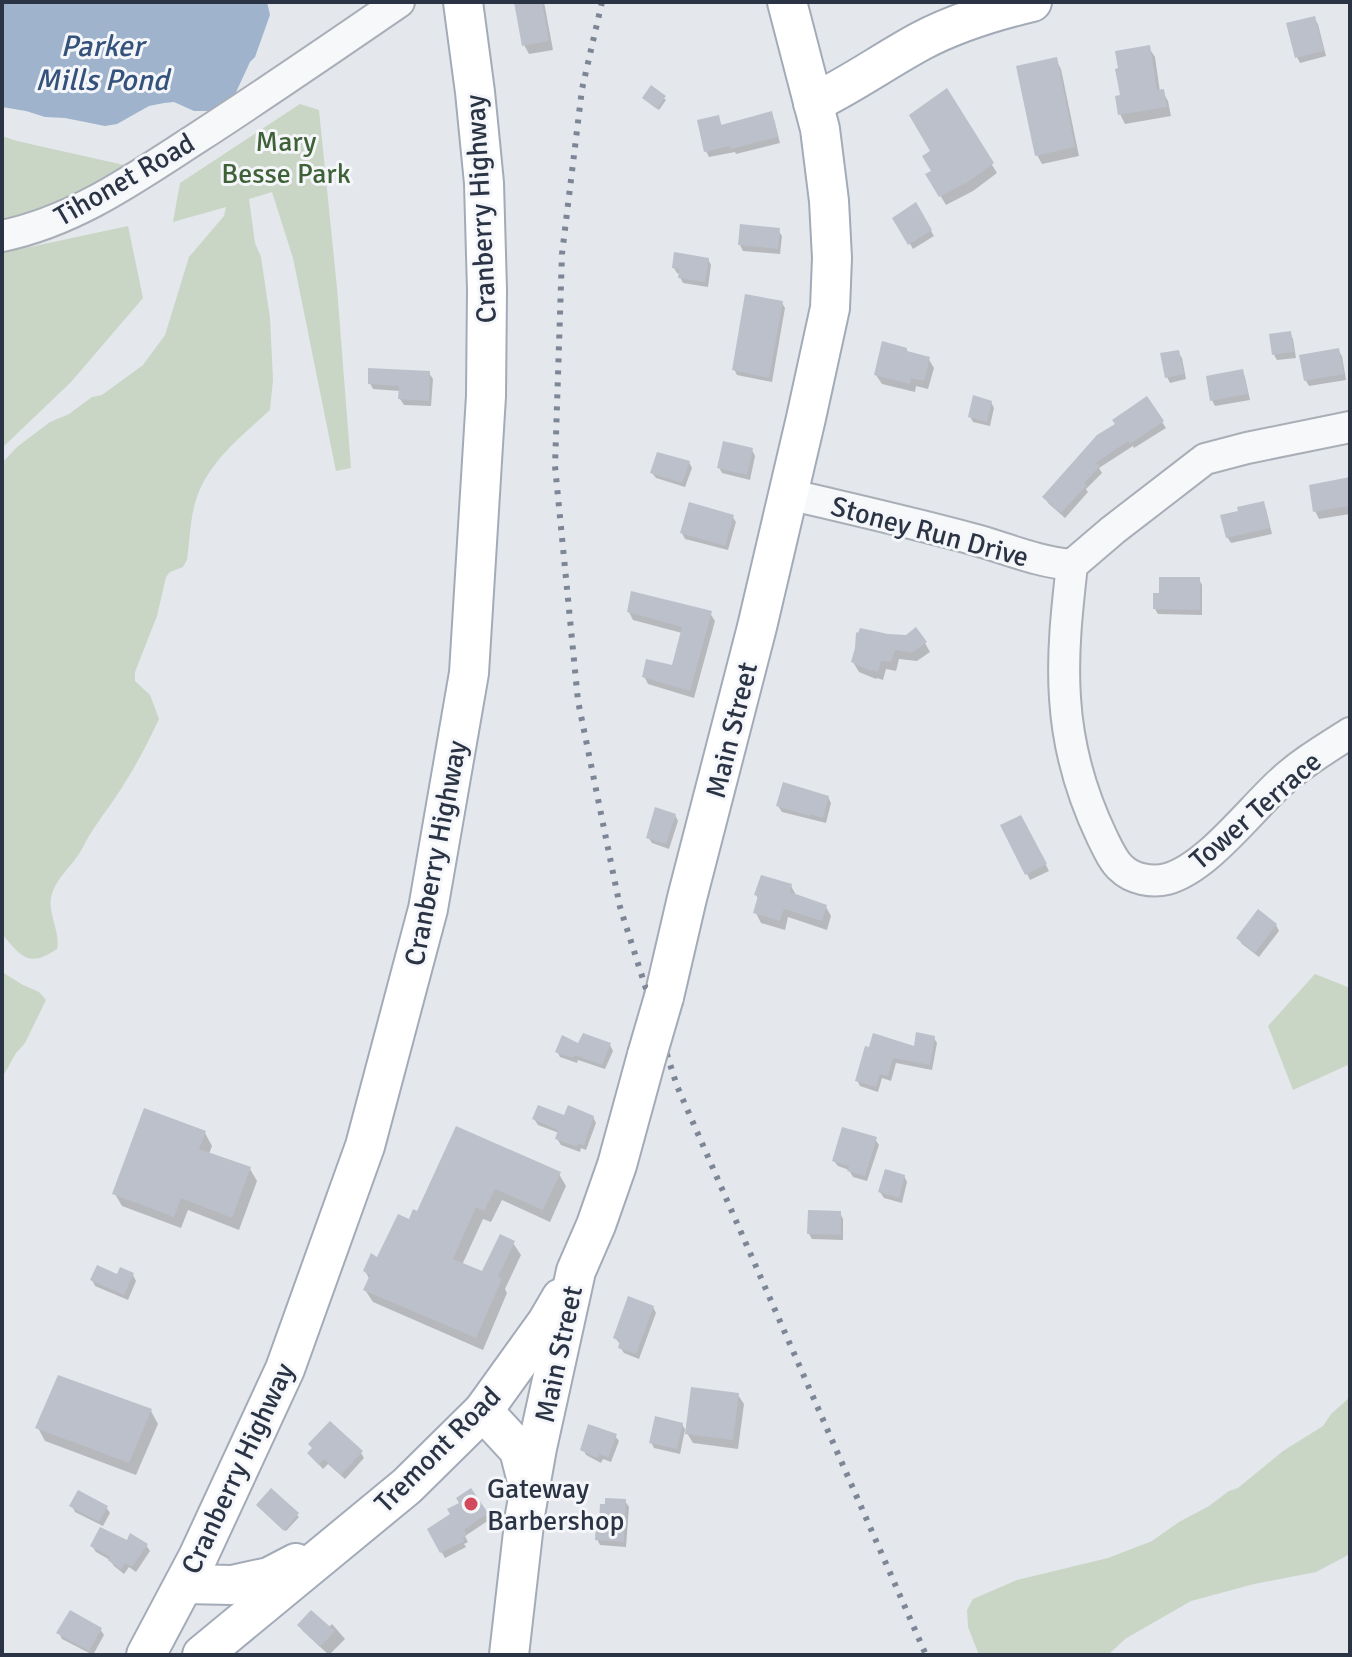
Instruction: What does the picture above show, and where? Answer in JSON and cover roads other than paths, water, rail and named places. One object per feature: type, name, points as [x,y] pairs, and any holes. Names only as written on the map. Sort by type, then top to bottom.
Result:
[{"type":"main road","name":"Cranberry Highway","points":[[146,1655],[280,1380],[293,1346],[365,1146],[428,909],[469,673],[486,396],[484,183],[463,2]]},
{"type":"main road","name":"Main Street","points":[[509,1655],[529,1489],[576,1271],[617,1165],[664,997],[757,627],[830,308],[832,258],[829,201],[820,129],[787,2]]},
{"type":"main road","points":[[813,103],[844,89],[977,9],[1032,2]]},
{"type":"main road","name":"Tremont Road","points":[[202,1655],[407,1486],[491,1400],[547,1322],[576,1271]]},
{"type":"main road","name":"Main Street","points":[[491,1400],[532,1415],[537,1448]]},
{"type":"main road","name":"Main Street","points":[[491,1400],[519,1450],[529,1489]]},
{"type":"main road","name":"Tremont Road","points":[[179,1592],[269,1577],[341,1540]]},
{"type":"main road","points":[[179,1592],[205,1612],[246,1618]]},
{"type":"street","name":"Tihonet Road","points":[[2,236],[27,231],[71,215],[138,177],[399,2]]},
{"type":"street","points":[[1072,565],[1205,459],[1350,427]]},
{"type":"street","name":"Stoney Run Drive","points":[[788,494],[978,541],[1026,557],[1072,565]]},
{"type":"street","name":"Tower Terrace","points":[[1072,565],[1064,649],[1066,722],[1078,776],[1092,815],[1108,850],[1121,868],[1141,879],[1165,880],[1187,870],[1208,854],[1283,780],[1350,733]]},
{"type":"water","name":"Parker Mills Pond","points":[[2,2],[267,2],[270,15],[255,57],[231,103],[223,111],[194,111],[174,102],[164,103],[149,106],[117,124],[105,126],[2,107]]},
{"type":"railway","points":[[602,2],[582,89],[562,254],[555,466],[578,701],[620,907],[677,1086],[926,1655]]},
{"type":"place","name":"Gateway Barbershop","points":[[471,1504]]},
{"type":"park label","name":"Mary Besse Park","points":[[286,157]]}]
